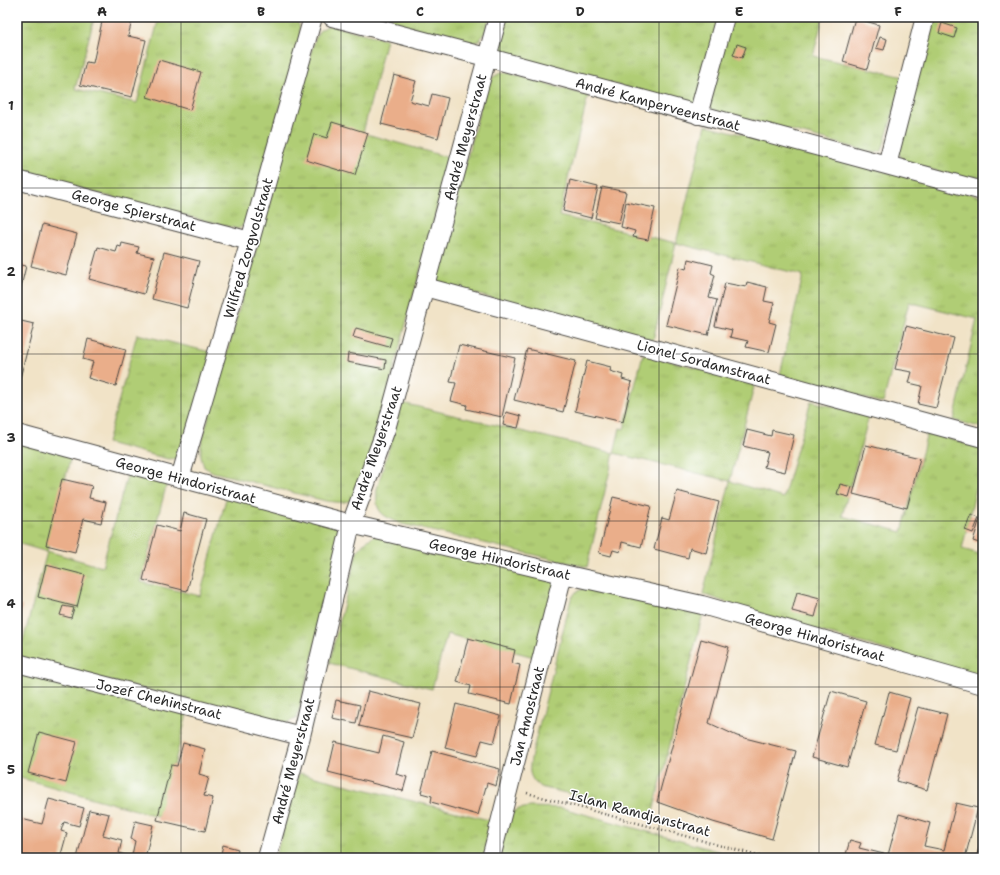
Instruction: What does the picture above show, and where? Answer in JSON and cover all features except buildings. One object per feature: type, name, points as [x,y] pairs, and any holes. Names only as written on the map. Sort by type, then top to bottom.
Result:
[{"type":"street","name":"Wilfred Zorgvolstraat","points":[[180,478],[250,241],[313,17]]},
{"type":"street","name":"André Kamperveenstraat","points":[[332,17],[983,191]]},
{"type":"street","name":"André Meyerstraat","points":[[267,858],[301,736],[351,524],[386,429],[498,17]]},
{"type":"street","points":[[698,115],[725,17]]},
{"type":"street","points":[[887,165],[925,17]]},
{"type":"street","name":"George Spierstraat","points":[[17,180],[250,241]]},
{"type":"street","name":"Lionel Sordamstraat","points":[[425,287],[983,438]]},
{"type":"street","name":"George Hindoristraat","points":[[17,434],[351,524],[702,605],[983,685]]},
{"type":"street","name":"Jan Amostraat","points":[[491,858],[563,574]]},
{"type":"street","name":"Jozef Chehinstraat","points":[[17,663],[301,736]]},
{"type":"path","name":"Islam Ramdjanstraat","points":[[509,788],[766,858]]},
{"type":"green space","points":[[17,17],[88,17],[94,19],[75,89],[137,103],[159,17],[294,17],[299,24],[300,37],[249,218],[245,224],[238,229],[17,173]]},
{"type":"green space","points":[[359,17],[490,17],[483,36],[476,42],[465,44]]},
{"type":"green space","points":[[505,17],[720,17],[696,106],[504,55],[499,46],[499,37]]},
{"type":"green space","points":[[731,17],[823,17],[813,56],[904,77],[882,151],[875,153],[706,108]]},
{"type":"green space","points":[[931,17],[983,17],[983,183],[906,163],[900,156],[897,147]]},
{"type":"green space","points":[[329,25],[386,39],[363,133],[450,158],[361,493],[345,502],[326,501],[213,472],[204,467],[201,457],[201,445],[314,42],[319,31]]},
{"type":"green space","points":[[501,72],[588,96],[559,216],[676,243],[653,340],[441,285],[436,279],[485,89],[492,78]]},
{"type":"green space","points":[[706,125],[983,197],[983,428],[954,420],[977,319],[909,302],[883,403],[780,375],[803,275],[676,243]]},
{"type":"green space","points":[[137,334],[214,353],[180,458],[168,459],[107,443]]},
{"type":"green space","points":[[643,354],[755,383],[730,481],[614,453],[620,428],[624,429]]},
{"type":"green space","points":[[811,401],[869,416],[842,516],[902,532],[927,433],[983,448],[983,458],[962,549],[983,555],[983,677],[752,612],[703,594],[730,481],[783,498]]},
{"type":"green space","points":[[402,403],[614,453],[587,567],[402,524],[384,515],[378,508],[377,489]]},
{"type":"green space","points":[[17,437],[72,452],[47,551],[102,567],[129,469],[168,479],[141,582],[200,596],[227,495],[326,519],[344,532],[297,718],[286,723],[18,659],[47,552],[17,543]]},
{"type":"green space","points":[[375,535],[466,554],[557,582],[542,659],[447,634],[432,689],[329,663],[357,552],[365,542]]},
{"type":"green space","points":[[585,588],[704,609],[652,816],[601,801],[540,787],[531,776],[530,768],[532,754],[571,599],[576,592]]},
{"type":"green space","points":[[17,669],[187,714],[161,817],[17,777]]},
{"type":"green space","points":[[299,773],[497,822],[487,858],[275,858]]},
{"type":"green space","points":[[530,807],[562,808],[742,858],[495,858],[511,813],[519,809]]}]
